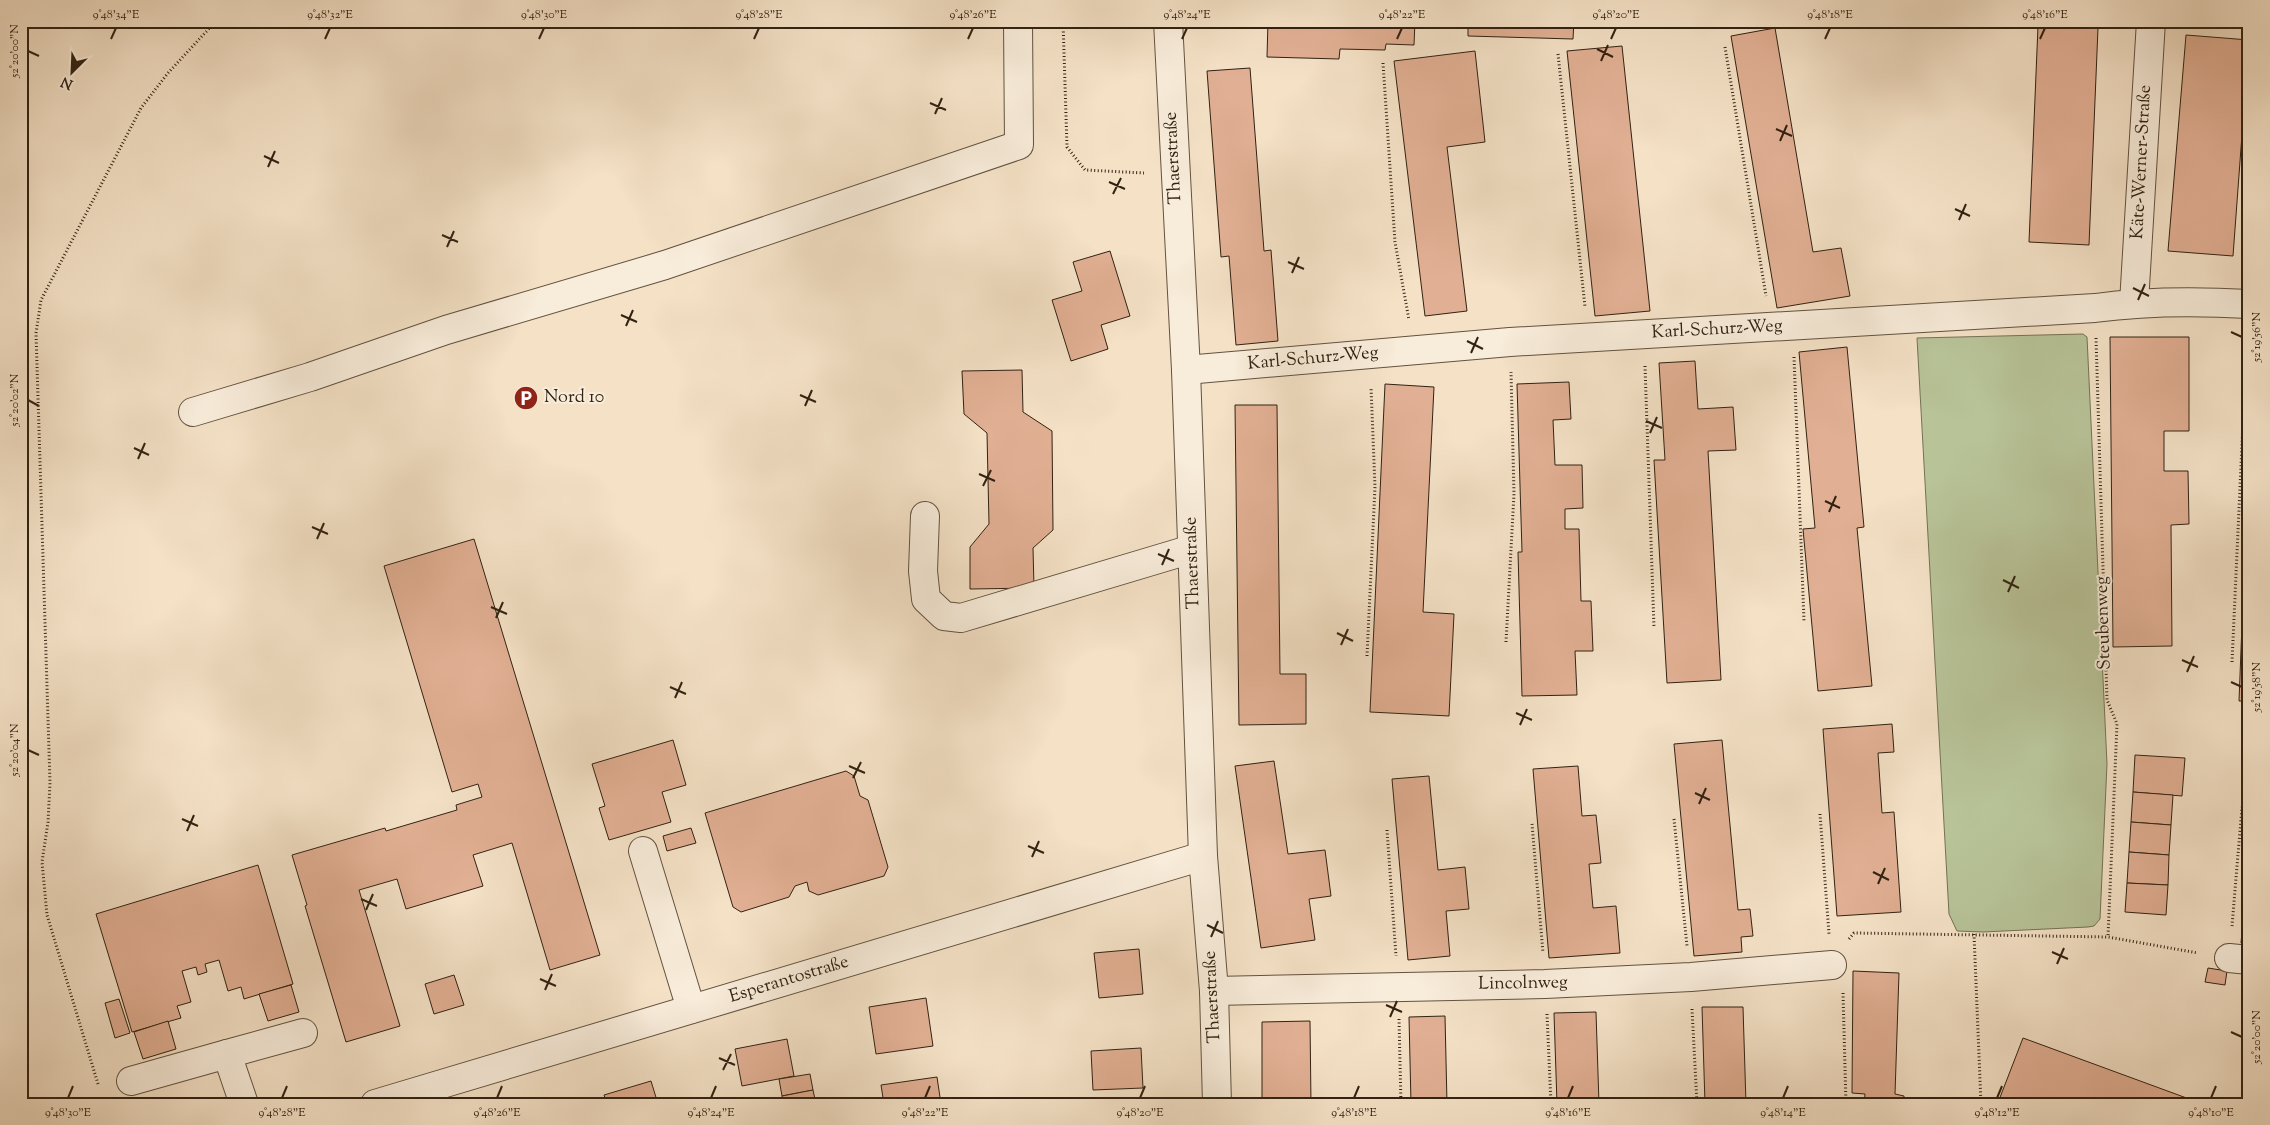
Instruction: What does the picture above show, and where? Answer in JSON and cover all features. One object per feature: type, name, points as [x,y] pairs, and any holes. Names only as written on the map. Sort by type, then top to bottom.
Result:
[{"type":"street","points":[[193,412],[310,377],[446,330],[665,265],[1019,145],[1018,21]]},
{"type":"street","name":"Thaerstraße","points":[[1168,21],[1186,370],[1203,856],[1214,991],[1217,1104]]},
{"type":"street","name":"Käte-Werner-Straße","points":[[2134,302],[2151,21]]},
{"type":"street","name":"Karl-Schurz-Weg","points":[[1186,370],[1510,342],[2095,308],[2134,302],[2194,301],[2248,304]]},
{"type":"street","points":[[925,516],[923,571],[926,599],[944,616],[961,618],[1192,549]]},
{"type":"street","points":[[643,851],[691,1009]]},
{"type":"street","name":"Esperantostraße","points":[[375,1104],[1203,856]]},
{"type":"street","name":"Lincolnweg","points":[[1214,991],[1545,984],[1691,977],[1832,964]]},
{"type":"street","points":[[132,1081],[303,1033]]},
{"type":"street","points":[[227,1054],[244,1104]]},
{"type":"path","points":[[99,1087],[47,915],[42,862],[48,822],[50,783],[47,645],[41,554],[37,317],[41,300],[141,108],[168,73],[216,21]]},
{"type":"path","points":[[1063,21],[1067,147],[1085,170],[1175,174]]},
{"type":"path","points":[[1725,47],[1782,326],[1804,621]]},
{"type":"path","points":[[1558,54],[1589,337]]},
{"type":"path","points":[[1383,62],[1395,242],[1415,350]]},
{"type":"path","points":[[2232,662],[2248,304]]},
{"type":"path","name":"Steubenweg","points":[[2095,308],[2106,700],[2117,724],[2108,937]]},
{"type":"path","points":[[1643,333],[1654,628]]},
{"type":"path","points":[[1506,642],[1514,494],[1510,342]]},
{"type":"path","points":[[1368,656],[1375,487],[1370,353]]},
{"type":"path","points":[[1832,964],[1854,933],[2108,937],[2239,959],[2242,807]]},
{"type":"path","points":[[1820,814],[1832,964]]},
{"type":"path","points":[[1674,819],[1691,977],[1697,1104]]},
{"type":"path","points":[[1532,824],[1545,984],[1551,1104]]},
{"type":"path","points":[[1387,830],[1398,986],[1401,1104]]},
{"type":"path","points":[[1974,934],[1981,1104]]},
{"type":"path","points":[[1832,964],[1843,966],[1846,1104]]},
{"type":"green space","points":[[2083,334],[2087,337],[2107,764],[2100,919],[2094,926],[2088,927],[1983,932],[1957,931],[1949,914],[1917,338]]},
{"type":"building","points":[[1268,21],[1415,21],[1414,45],[1386,44],[1385,50],[1340,49],[1339,59],[1267,57]]},
{"type":"building","points":[[1468,21],[1574,21],[1573,39],[1468,36]]},
{"type":"building","points":[[2038,26],[2098,28],[2089,245],[2029,242]]},
{"type":"building","points":[[1775,28],[1813,252],[1841,248],[1850,296],[1777,308],[1731,36]]},
{"type":"building","points":[[2186,35],[2249,40],[2233,256],[2168,251]]},
{"type":"building","points":[[1622,46],[1650,311],[1595,316],[1567,51]]},
{"type":"building","points":[[1475,51],[1485,142],[1447,147],[1467,311],[1425,316],[1394,61]]},
{"type":"building","points":[[1250,68],[1264,251],[1271,250],[1278,341],[1236,345],[1229,256],[1221,257],[1207,71]]},
{"type":"building","points":[[1110,251],[1130,316],[1101,325],[1108,349],[1071,361],[1052,300],[1082,291],[1073,262]]},
{"type":"building","points":[[2110,337],[2189,337],[2189,431],[2164,431],[2164,471],[2188,471],[2189,524],[2171,525],[2172,646],[2113,647]]},
{"type":"building","points":[[1847,347],[1864,527],[1857,528],[1872,686],[1818,691],[1803,529],[1815,528],[1799,352]]},
{"type":"building","points":[[1695,361],[1698,409],[1733,407],[1736,450],[1708,451],[1721,680],[1667,683],[1654,460],[1665,460],[1659,363]]},
{"type":"building","points":[[1022,370],[1023,412],[1052,431],[1053,530],[1033,548],[1034,588],[970,589],[970,547],[989,524],[987,433],[964,414],[962,371]]},
{"type":"building","points":[[1569,382],[1571,419],[1553,420],[1555,465],[1582,465],[1583,508],[1565,509],[1565,529],[1579,529],[1581,601],[1591,601],[1593,651],[1575,651],[1577,695],[1522,696],[1518,552],[1522,552],[1517,384]]},
{"type":"building","points":[[1385,384],[1434,387],[1423,612],[1454,614],[1449,716],[1370,712]]},
{"type":"building","points":[[1235,405],[1277,405],[1280,674],[1306,674],[1306,724],[1239,725]]},
{"type":"building","points":[[2249,444],[2249,701],[2239,701]]},
{"type":"building","points":[[474,539],[600,955],[550,970],[512,843],[473,855],[483,886],[406,909],[397,879],[359,890],[400,1026],[346,1042],[305,906],[307,905],[292,855],[385,828],[386,831],[457,810],[456,805],[482,797],[478,784],[452,792],[384,566]]},
{"type":"building","points":[[1892,724],[1894,752],[1878,753],[1882,813],[1894,812],[1901,912],[1837,916],[1823,729]]},
{"type":"building","points":[[673,740],[686,785],[662,792],[671,822],[609,840],[599,808],[605,806],[592,764]]},
{"type":"building","points":[[1722,740],[1738,910],[1750,909],[1753,936],[1741,937],[1742,952],[1694,956],[1674,744]]},
{"type":"building","points":[[2135,755],[2185,758],[2182,796],[2133,792]]},
{"type":"building","points":[[1274,761],[1288,854],[1325,850],[1331,896],[1309,899],[1315,940],[1261,948],[1235,766]]},
{"type":"building","points":[[2246,764],[2249,764],[2249,796],[2244,796]]},
{"type":"building","points":[[1578,766],[1582,816],[1596,815],[1601,863],[1589,864],[1593,908],[1616,906],[1620,953],[1549,958],[1533,769]]},
{"type":"building","points":[[846,771],[854,776],[860,796],[868,800],[888,867],[884,876],[818,895],[809,891],[807,882],[795,886],[789,897],[741,912],[733,907],[705,813]]},
{"type":"building","points":[[1429,776],[1438,870],[1465,867],[1469,909],[1446,911],[1450,956],[1408,960],[1392,779]]},
{"type":"building","points":[[2133,792],[2173,795],[2171,825],[2131,822]]},
{"type":"building","points":[[2131,822],[2171,825],[2169,855],[2129,852]]},
{"type":"building","points":[[691,828],[696,843],[667,851],[663,836]]},
{"type":"building","points":[[2249,850],[2249,944],[2241,943]]},
{"type":"building","points":[[2129,852],[2169,855],[2168,885],[2127,883]]},
{"type":"building","points":[[258,865],[293,984],[244,999],[241,987],[228,991],[219,960],[205,964],[207,972],[198,975],[196,967],[182,971],[191,1002],[177,1006],[181,1018],[132,1032],[96,914]]},
{"type":"building","points":[[2127,883],[2168,885],[2166,915],[2125,912]]},
{"type":"building","points":[[1139,949],[1143,994],[1099,998],[1094,953]]},
{"type":"building","points":[[2208,968],[2227,971],[2225,985],[2205,982]]},
{"type":"building","points":[[1853,971],[1899,973],[1895,1094],[1904,1096],[1904,1104],[1864,1104],[1865,1094],[1852,1093]]},
{"type":"building","points":[[454,975],[464,1005],[434,1014],[425,984]]},
{"type":"building","points":[[291,985],[299,1012],[268,1021],[259,994]]},
{"type":"building","points":[[926,998],[933,1046],[876,1054],[869,1007]]},
{"type":"building","points":[[119,999],[130,1033],[115,1038],[105,1003]]},
{"type":"building","points":[[1702,1007],[1743,1007],[1746,1104],[1705,1104]]},
{"type":"building","points":[[1596,1012],[1599,1104],[1557,1104],[1554,1013]]},
{"type":"building","points":[[1445,1016],[1447,1104],[1411,1104],[1409,1017]]},
{"type":"building","points":[[168,1021],[176,1049],[143,1059],[134,1032]]},
{"type":"building","points":[[1310,1021],[1311,1104],[1262,1104],[1262,1022]]},
{"type":"building","points":[[2023,1038],[2192,1100],[2229,1104],[2009,1104],[1999,1100]]},
{"type":"building","points":[[787,1039],[794,1076],[742,1086],[735,1049]]},
{"type":"building","points":[[1141,1048],[1143,1088],[1093,1090],[1091,1051]]},
{"type":"building","points":[[810,1074],[813,1090],[782,1096],[779,1079]]},
{"type":"building","points":[[937,1077],[941,1104],[884,1104],[881,1085]]},
{"type":"building","points":[[651,1081],[658,1104],[607,1104],[604,1095]]},
{"type":"building","points":[[813,1090],[816,1104],[783,1104],[782,1096]]},
{"type":"place","name":"Nord 10","points":[[526,398]]}]
